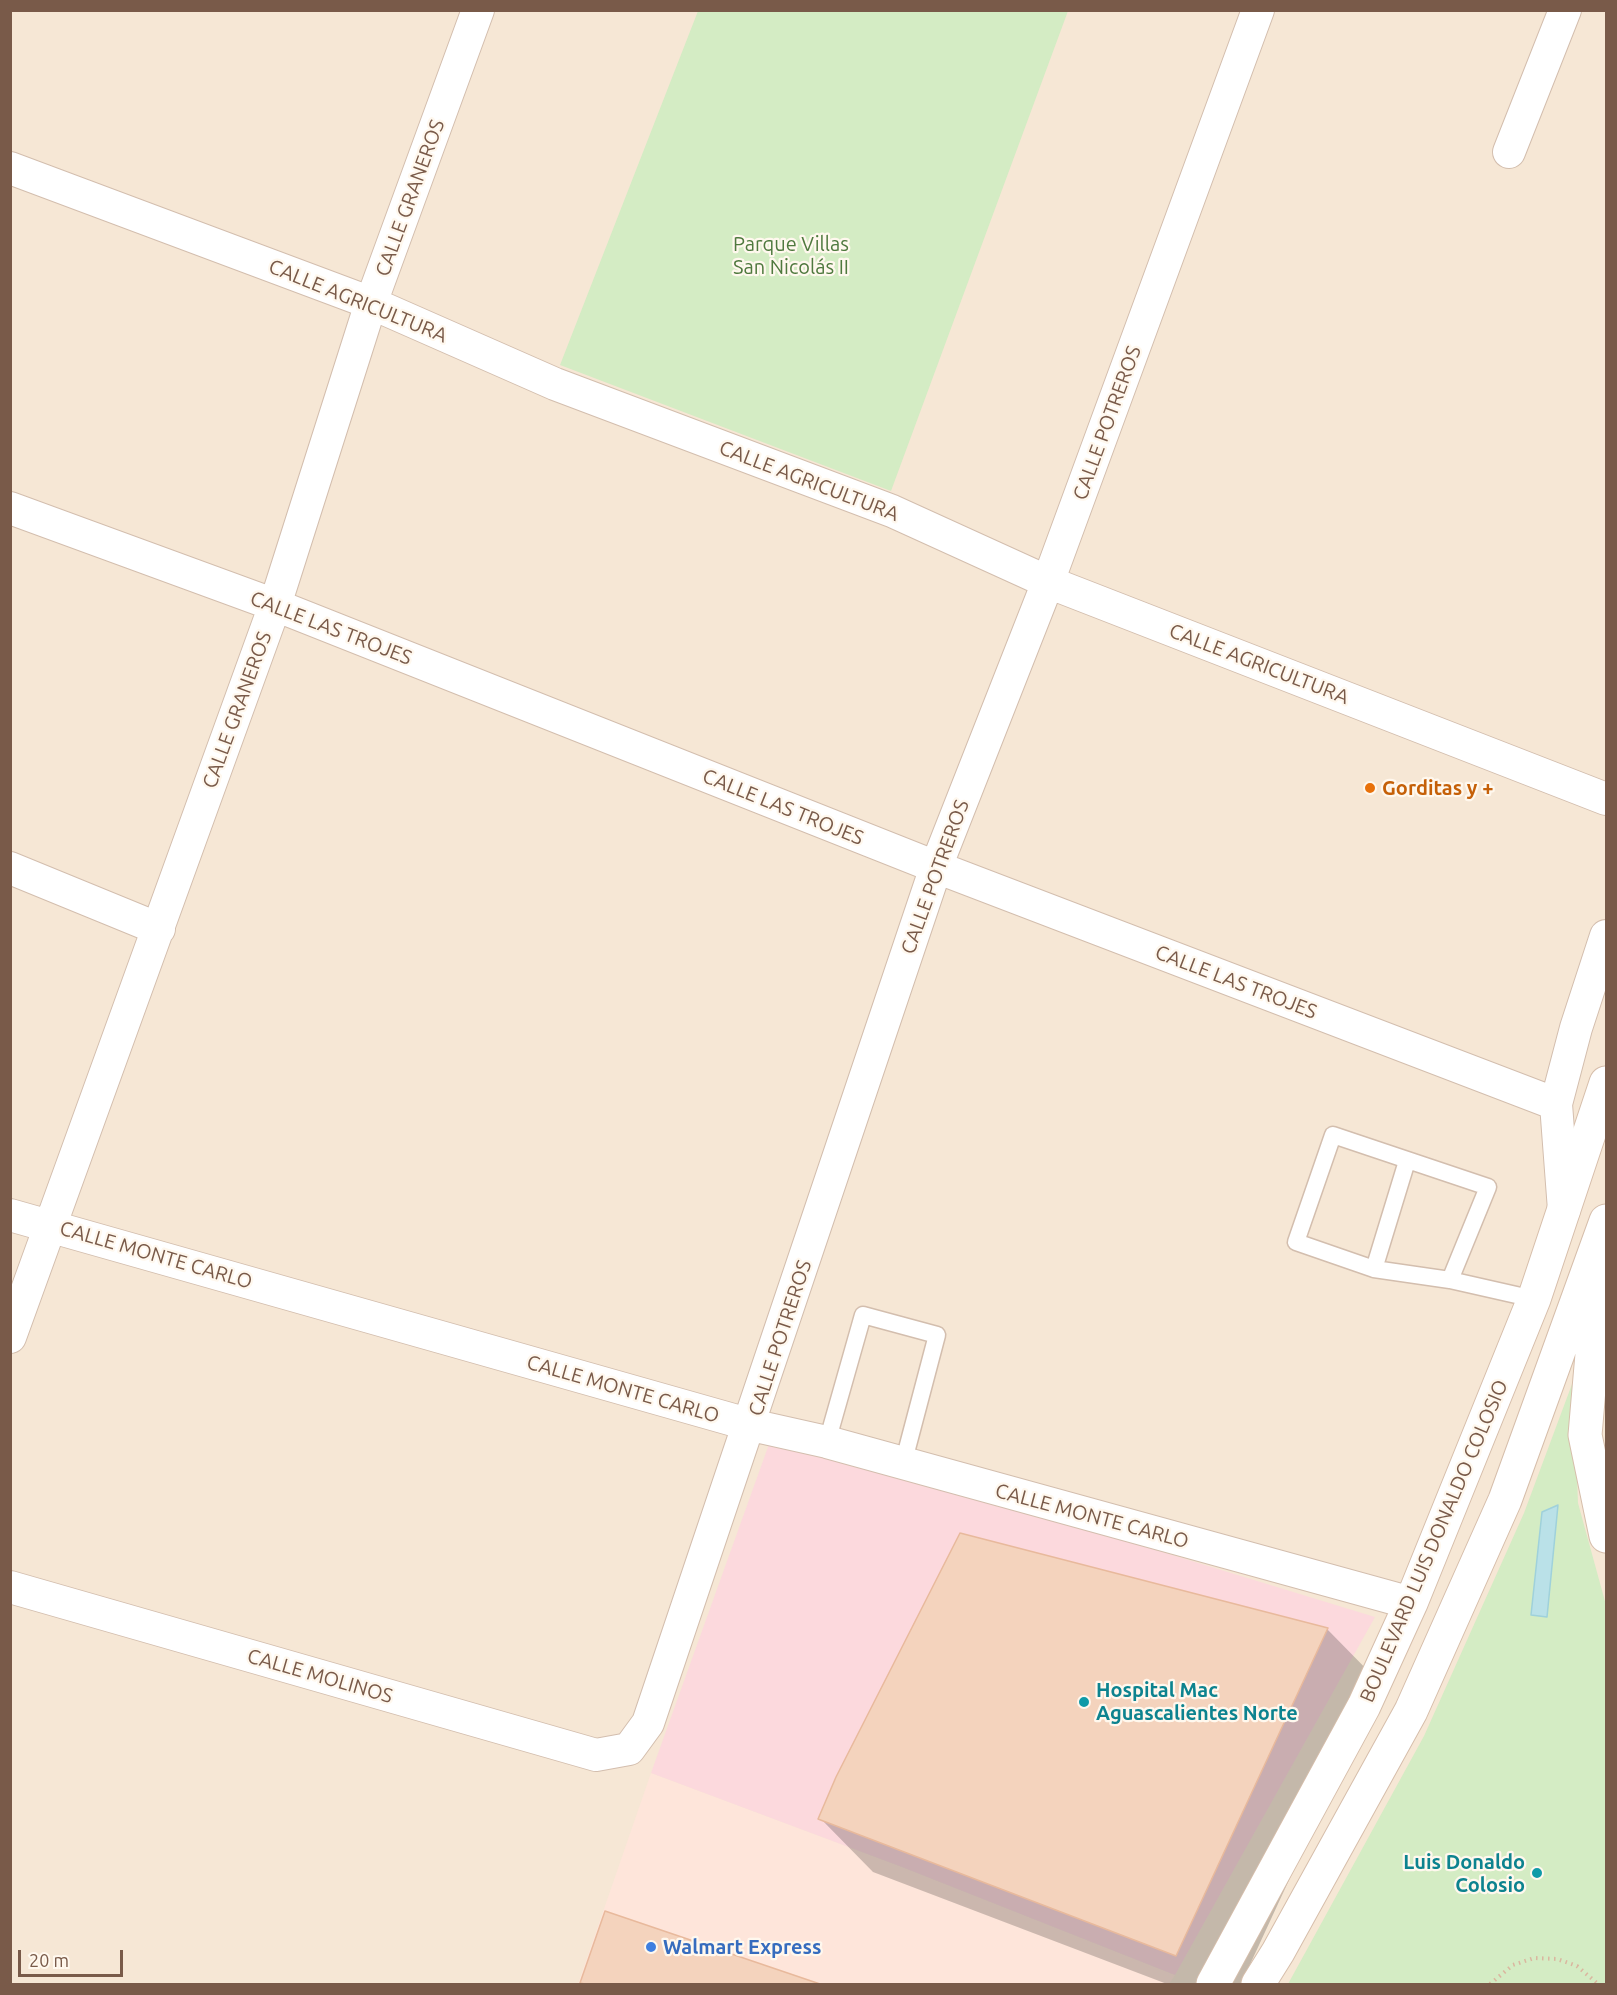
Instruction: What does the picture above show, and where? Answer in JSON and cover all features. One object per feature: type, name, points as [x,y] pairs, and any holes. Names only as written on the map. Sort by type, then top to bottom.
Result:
[{"type":"main road","name":"BOULEVARD LUIS DONALDO COLOSIO","points":[[1213,1984],[1364,1706],[1411,1603],[1534,1299],[1606,1083]]},
{"type":"main road","points":[[1605,1225],[1585,1435],[1606,1536]]},
{"type":"main road","points":[[1258,1984],[1411,1711],[1505,1500],[1605,1225]]},
{"type":"street","name":"CALLE GRANEROS","points":[[10,1337],[274,605],[371,303],[478,10]]},
{"type":"street","name":"CALLE POTREROS","points":[[629,1749],[648,1723],[751,1425],[936,867],[1048,582],[1258,10]]},
{"type":"street","points":[[1509,152],[1565,10]]},
{"type":"street","name":"CALLE AGRICULTURA","points":[[10,168],[371,303],[555,384],[892,511],[1048,582],[1606,799]]},
{"type":"street","name":"CALLE LAS TROJES","points":[[10,508],[274,605],[936,867],[1556,1104]]},
{"type":"street","points":[[10,868],[159,929]]},
{"type":"street","name":"BOULEVARD LUIS DONALDO COLOSIO","points":[[1564,1214],[1556,1104],[1576,1028],[1606,936]]},
{"type":"street","name":"CALLE MONTE CARLO","points":[[10,1215],[49,1224],[751,1425],[826,1442],[1411,1603]]},
{"type":"street","name":"CALLE MOLINOS","points":[[10,1587],[596,1755],[629,1749]]},
{"type":"lane","points":[[1450,1280],[1488,1187],[1333,1135],[1296,1242],[1374,1269],[1450,1280],[1534,1299]]},
{"type":"lane","points":[[1374,1269],[1407,1161]]},
{"type":"lane","points":[[826,1442],[863,1315],[937,1335],[903,1464]]},
{"type":"path","points":[[1490,1984],[1513,1965],[1534,1958],[1557,1959],[1578,1966],[1598,1984]]},
{"type":"shaded area","points":[[11,11],[1606,11],[1606,1984],[11,1984]]},
{"type":"shaded area","points":[[773,1433],[1375,1617],[1175,1975],[902,1867],[651,1773]]},
{"type":"shaded area","points":[[651,1773],[902,1867],[1175,1975],[1169,1984],[578,1984]]},
{"type":"green space","name":"Parque Villas San Nicolás II","points":[[698,11],[1068,11],[891,491],[560,365]]},
{"type":"green space","points":[[1578,1368],[1575,1425],[1578,1503],[1606,1605],[1606,1984],[1288,1984],[1424,1736],[1524,1513]]},
{"type":"water","points":[[1558,1505],[1547,1617],[1531,1615],[1542,1512]]},
{"type":"building","name":"Hospital Mac Aguascalientes Norte","points":[[960,1533],[1328,1628],[1176,1956],[818,1819],[836,1777]]},
{"type":"building","name":"Walmart Express","points":[[605,1911],[820,1984],[580,1983]]},
{"type":"place","name":"Gorditas y +","points":[[1370,788]]},
{"type":"place","name":"Hospital Mac Aguascalientes Norte","points":[[1084,1702]]},
{"type":"place","name":"Luis Donaldo Colosio","points":[[1537,1873]]},
{"type":"place","name":"Walmart Express","points":[[651,1947]]}]
